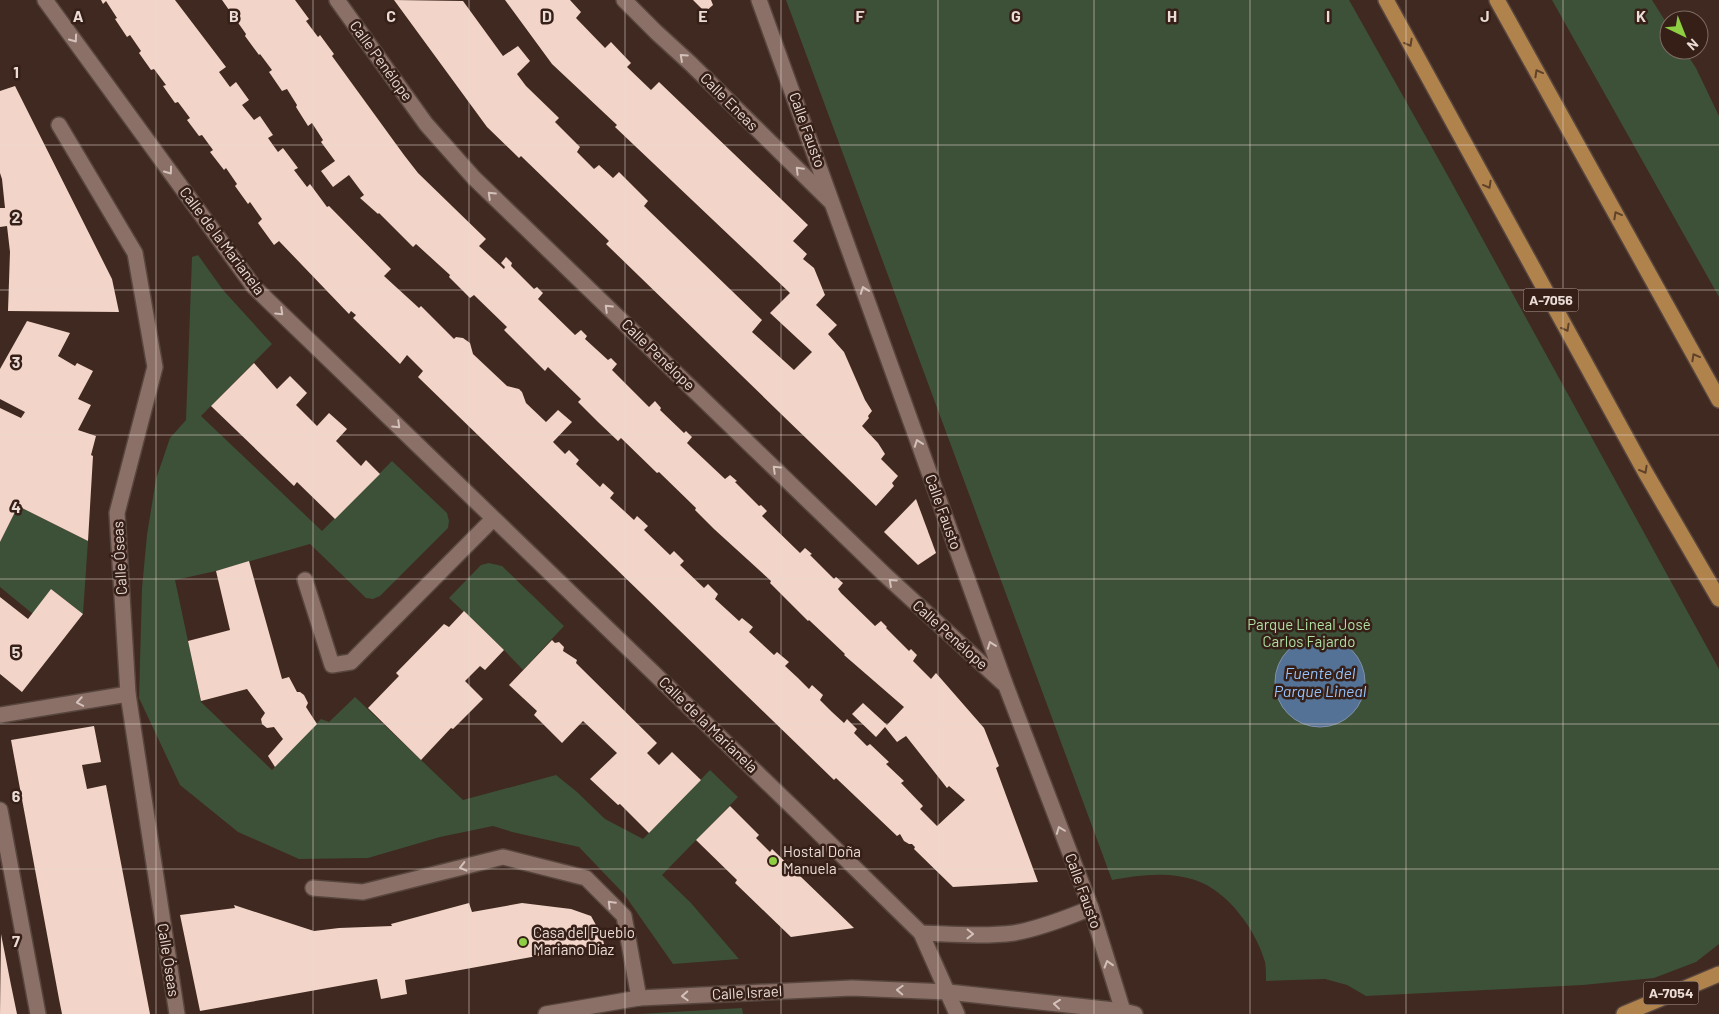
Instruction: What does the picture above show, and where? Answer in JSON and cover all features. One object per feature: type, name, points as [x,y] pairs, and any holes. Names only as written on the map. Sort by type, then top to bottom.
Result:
[{"type":"main road","name":"A-7056","points":[[1386,0],[1644,470],[1719,599]]},
{"type":"main road","points":[[1497,0],[1719,400]]},
{"type":"main road","name":"A-7054","points":[[1624,1014],[1719,974]]},
{"type":"street","name":"Calle de la Marianela","points":[[45,0],[254,287],[921,933]]},
{"type":"street","name":"Calle Penélope","points":[[337,0],[426,124],[474,178],[884,574],[1006,686]]},
{"type":"street","name":"Calle Eneas","points":[[624,0],[834,205]]},
{"type":"street","name":"Calle Fausto","points":[[759,0],[1006,686],[1129,1012]]},
{"type":"street","name":"Calle Óseas","points":[[59,125],[135,253],[155,368],[117,513],[128,694],[177,1014]]},
{"type":"street","points":[[305,580],[332,665],[351,662],[493,519]]},
{"type":"street","points":[[0,715],[128,694]]},
{"type":"street","points":[[0,810],[38,1014]]},
{"type":"street","points":[[313,888],[362,892],[503,856],[586,878],[624,916],[640,998]]},
{"type":"street","points":[[957,1014],[921,933],[1015,933],[1069,917],[1091,908]]},
{"type":"street","name":"Calle Israel","points":[[546,1014],[640,998],[852,988],[948,992],[1129,1012]]},
{"type":"green space","name":"Parque Lineal José Carlos Fajardo","points":[[786,0],[1349,0],[1719,669],[1719,944],[1696,962],[1654,978],[1583,985],[1366,996],[1347,985],[1325,979],[1266,981],[1265,962],[1248,925],[1229,902],[1207,885],[1185,877],[1164,875],[1143,875],[1112,880]]},
{"type":"green space","points":[[1552,0],[1652,0],[1659,11],[1659,60],[1691,60],[1696,68],[1719,116],[1719,297]]},
{"type":"green space","points":[[198,255],[223,290],[272,344],[201,416],[322,531],[392,461],[447,513],[449,521],[448,528],[380,596],[373,599],[366,598],[310,544],[216,571],[175,580],[201,702],[272,770],[321,719],[329,722],[355,697],[463,800],[556,775],[605,819],[643,839],[710,770],[738,797],[662,875],[691,903],[739,959],[673,964],[624,894],[579,847],[493,826],[440,837],[368,858],[299,859],[238,832],[180,785],[139,698],[142,588],[147,535],[156,479],[170,438],[186,420],[192,257]]},
{"type":"green space","points":[[18,506],[88,541],[83,614],[51,589],[33,614],[0,587],[0,542]]},
{"type":"green space","points":[[489,563],[502,566],[564,626],[523,670],[449,598],[481,565]]},
{"type":"green space","points":[[742,1008],[743,1014],[638,1014]]},
{"type":"water","name":"Fuente del Parque Lineal","points":[[1320,637],[1337,641],[1352,650],[1361,665],[1365,682],[1361,699],[1352,714],[1337,723],[1320,727],[1303,723],[1288,714],[1279,699],[1275,682],[1279,665],[1288,650],[1303,641]]},
{"type":"building","points":[[101,0],[175,0],[226,67],[219,72],[230,87],[236,82],[249,100],[242,105],[254,120],[260,116],[273,135],[268,138],[278,152],[283,148],[298,168],[294,170],[307,187],[310,184],[327,207],[329,206],[391,269],[384,276],[419,308],[421,306],[454,339],[456,337],[463,338],[470,343],[473,354],[507,386],[519,389],[526,403],[546,422],[558,410],[572,422],[553,442],[565,454],[569,450],[579,460],[576,464],[600,487],[603,483],[614,493],[610,498],[634,520],[637,516],[648,526],[644,530],[670,555],[674,551],[684,561],[680,565],[704,588],[708,584],[718,594],[715,599],[739,621],[742,618],[753,627],[749,632],[774,655],[777,652],[789,662],[785,666],[809,689],[812,685],[823,695],[820,700],[844,723],[847,719],[857,729],[854,733],[867,746],[870,744],[889,762],[886,764],[904,781],[901,783],[923,806],[920,809],[937,826],[965,800],[949,786],[947,788],[906,736],[897,742],[885,727],[876,737],[852,714],[863,703],[887,725],[904,707],[808,621],[770,583],[771,581],[714,529],[695,510],[696,508],[659,472],[657,473],[621,438],[618,441],[598,422],[578,402],[581,399],[548,367],[545,371],[504,330],[507,327],[474,295],[470,298],[449,277],[450,275],[416,244],[413,247],[379,213],[360,198],[364,195],[349,175],[333,187],[321,171],[335,161],[321,142],[323,140],[312,123],[308,126],[287,89],[282,91],[269,72],[272,70],[245,36],[246,34],[222,0],[295,0],[309,19],[306,21],[318,37],[320,35],[334,54],[332,56],[418,173],[486,239],[479,246],[504,269],[505,267],[501,263],[506,257],[512,263],[511,266],[534,289],[537,287],[543,293],[538,299],[575,335],[581,330],[587,336],[585,339],[608,360],[611,358],[617,364],[612,370],[649,407],[655,401],[661,408],[660,410],[684,433],[686,431],[692,437],[687,443],[691,447],[725,479],[730,475],[737,481],[735,482],[759,506],[761,505],[767,511],[762,516],[800,553],[805,548],[834,579],[836,577],[843,583],[838,589],[841,593],[875,626],[881,621],[909,651],[911,649],[917,655],[913,661],[931,679],[936,673],[984,728],[999,766],[996,768],[1038,882],[953,887],[914,849],[915,847],[912,844],[904,841],[900,834],[897,836],[836,778],[834,780],[418,377],[423,371],[407,355],[400,364],[353,318],[356,315],[351,311],[349,314],[279,241],[274,245],[258,223],[262,219],[235,186],[237,184],[226,168],[224,170],[210,152],[213,150],[202,135],[199,136],[187,120],[190,118],[178,102],[175,103],[163,86],[166,85],[154,69],[151,70],[139,53],[141,51],[130,35],[127,37],[106,1],[103,4]]},
{"type":"building","points":[[394,0],[463,1],[503,56],[518,46],[530,61],[517,74],[526,86],[559,118],[555,122],[580,147],[577,152],[594,169],[599,165],[613,178],[619,172],[648,201],[644,206],[762,320],[752,332],[794,370],[812,352],[770,313],[790,293],[615,127],[617,125],[552,64],[505,0],[570,0],[581,12],[576,18],[605,48],[611,42],[631,63],[627,67],[651,90],[659,82],[808,225],[793,241],[807,254],[803,259],[814,268],[825,295],[816,305],[837,325],[828,334],[844,352],[865,400],[872,411],[862,426],[878,443],[885,454],[881,459],[898,476],[892,483],[894,486],[876,506],[606,244],[609,241],[521,156],[519,158],[487,127]]},
{"type":"building","points":[[693,0],[711,0],[713,5],[705,12]]},
{"type":"building","points":[[15,86],[112,279],[119,312],[8,311],[10,252],[7,226],[0,227],[0,208],[5,208],[0,173],[0,91]]},
{"type":"building","points":[[27,321],[70,333],[58,356],[75,366],[77,363],[93,371],[78,399],[91,405],[78,430],[96,436],[91,455],[93,456],[88,541],[18,506],[0,542],[0,408],[21,418],[25,412],[0,399],[0,369]]},
{"type":"building","points":[[254,363],[277,389],[290,376],[307,393],[296,405],[317,426],[329,413],[347,429],[336,441],[361,466],[366,460],[380,474],[335,519],[297,482],[294,486],[211,406]]},
{"type":"building","points":[[916,499],[936,553],[918,565],[884,532]]},
{"type":"building","points":[[249,561],[282,679],[289,677],[297,692],[304,695],[308,703],[306,707],[317,724],[275,767],[268,756],[283,739],[274,727],[267,728],[262,724],[261,719],[265,713],[247,689],[201,701],[188,641],[230,630],[216,571]]},
{"type":"building","points":[[51,589],[83,614],[22,692],[0,674],[0,597],[28,619]]},
{"type":"building","points":[[464,611],[504,650],[485,670],[480,666],[465,681],[483,699],[453,729],[451,728],[421,760],[368,708],[399,676],[396,673],[444,624],[449,627]]},
{"type":"building","points":[[552,640],[555,643],[559,642],[564,647],[563,651],[577,660],[576,663],[657,743],[647,753],[659,765],[672,752],[701,780],[649,833],[620,804],[618,805],[590,779],[617,753],[583,721],[562,743],[534,715],[537,711],[509,685]]},
{"type":"building","points":[[94,726],[101,762],[82,765],[87,789],[106,785],[150,1014],[62,1014],[59,999],[11,740]]},
{"type":"building","points":[[730,806],[759,835],[756,838],[770,852],[772,849],[854,928],[791,937],[735,883],[737,880],[696,840]]},
{"type":"building","points":[[469,903],[472,912],[522,903],[571,909],[591,916],[602,936],[604,944],[405,980],[407,994],[381,999],[377,979],[200,1011],[180,915],[235,908],[234,905],[314,931],[392,926],[391,924]]},
{"type":"building","points":[[1,934],[11,985],[17,1014],[0,1014]]},
{"type":"place","name":"Hostal Doña Manuela","points":[[773,861]]},
{"type":"place","name":"Casa del Pueblo Mariano Díaz","points":[[523,942]]}]
